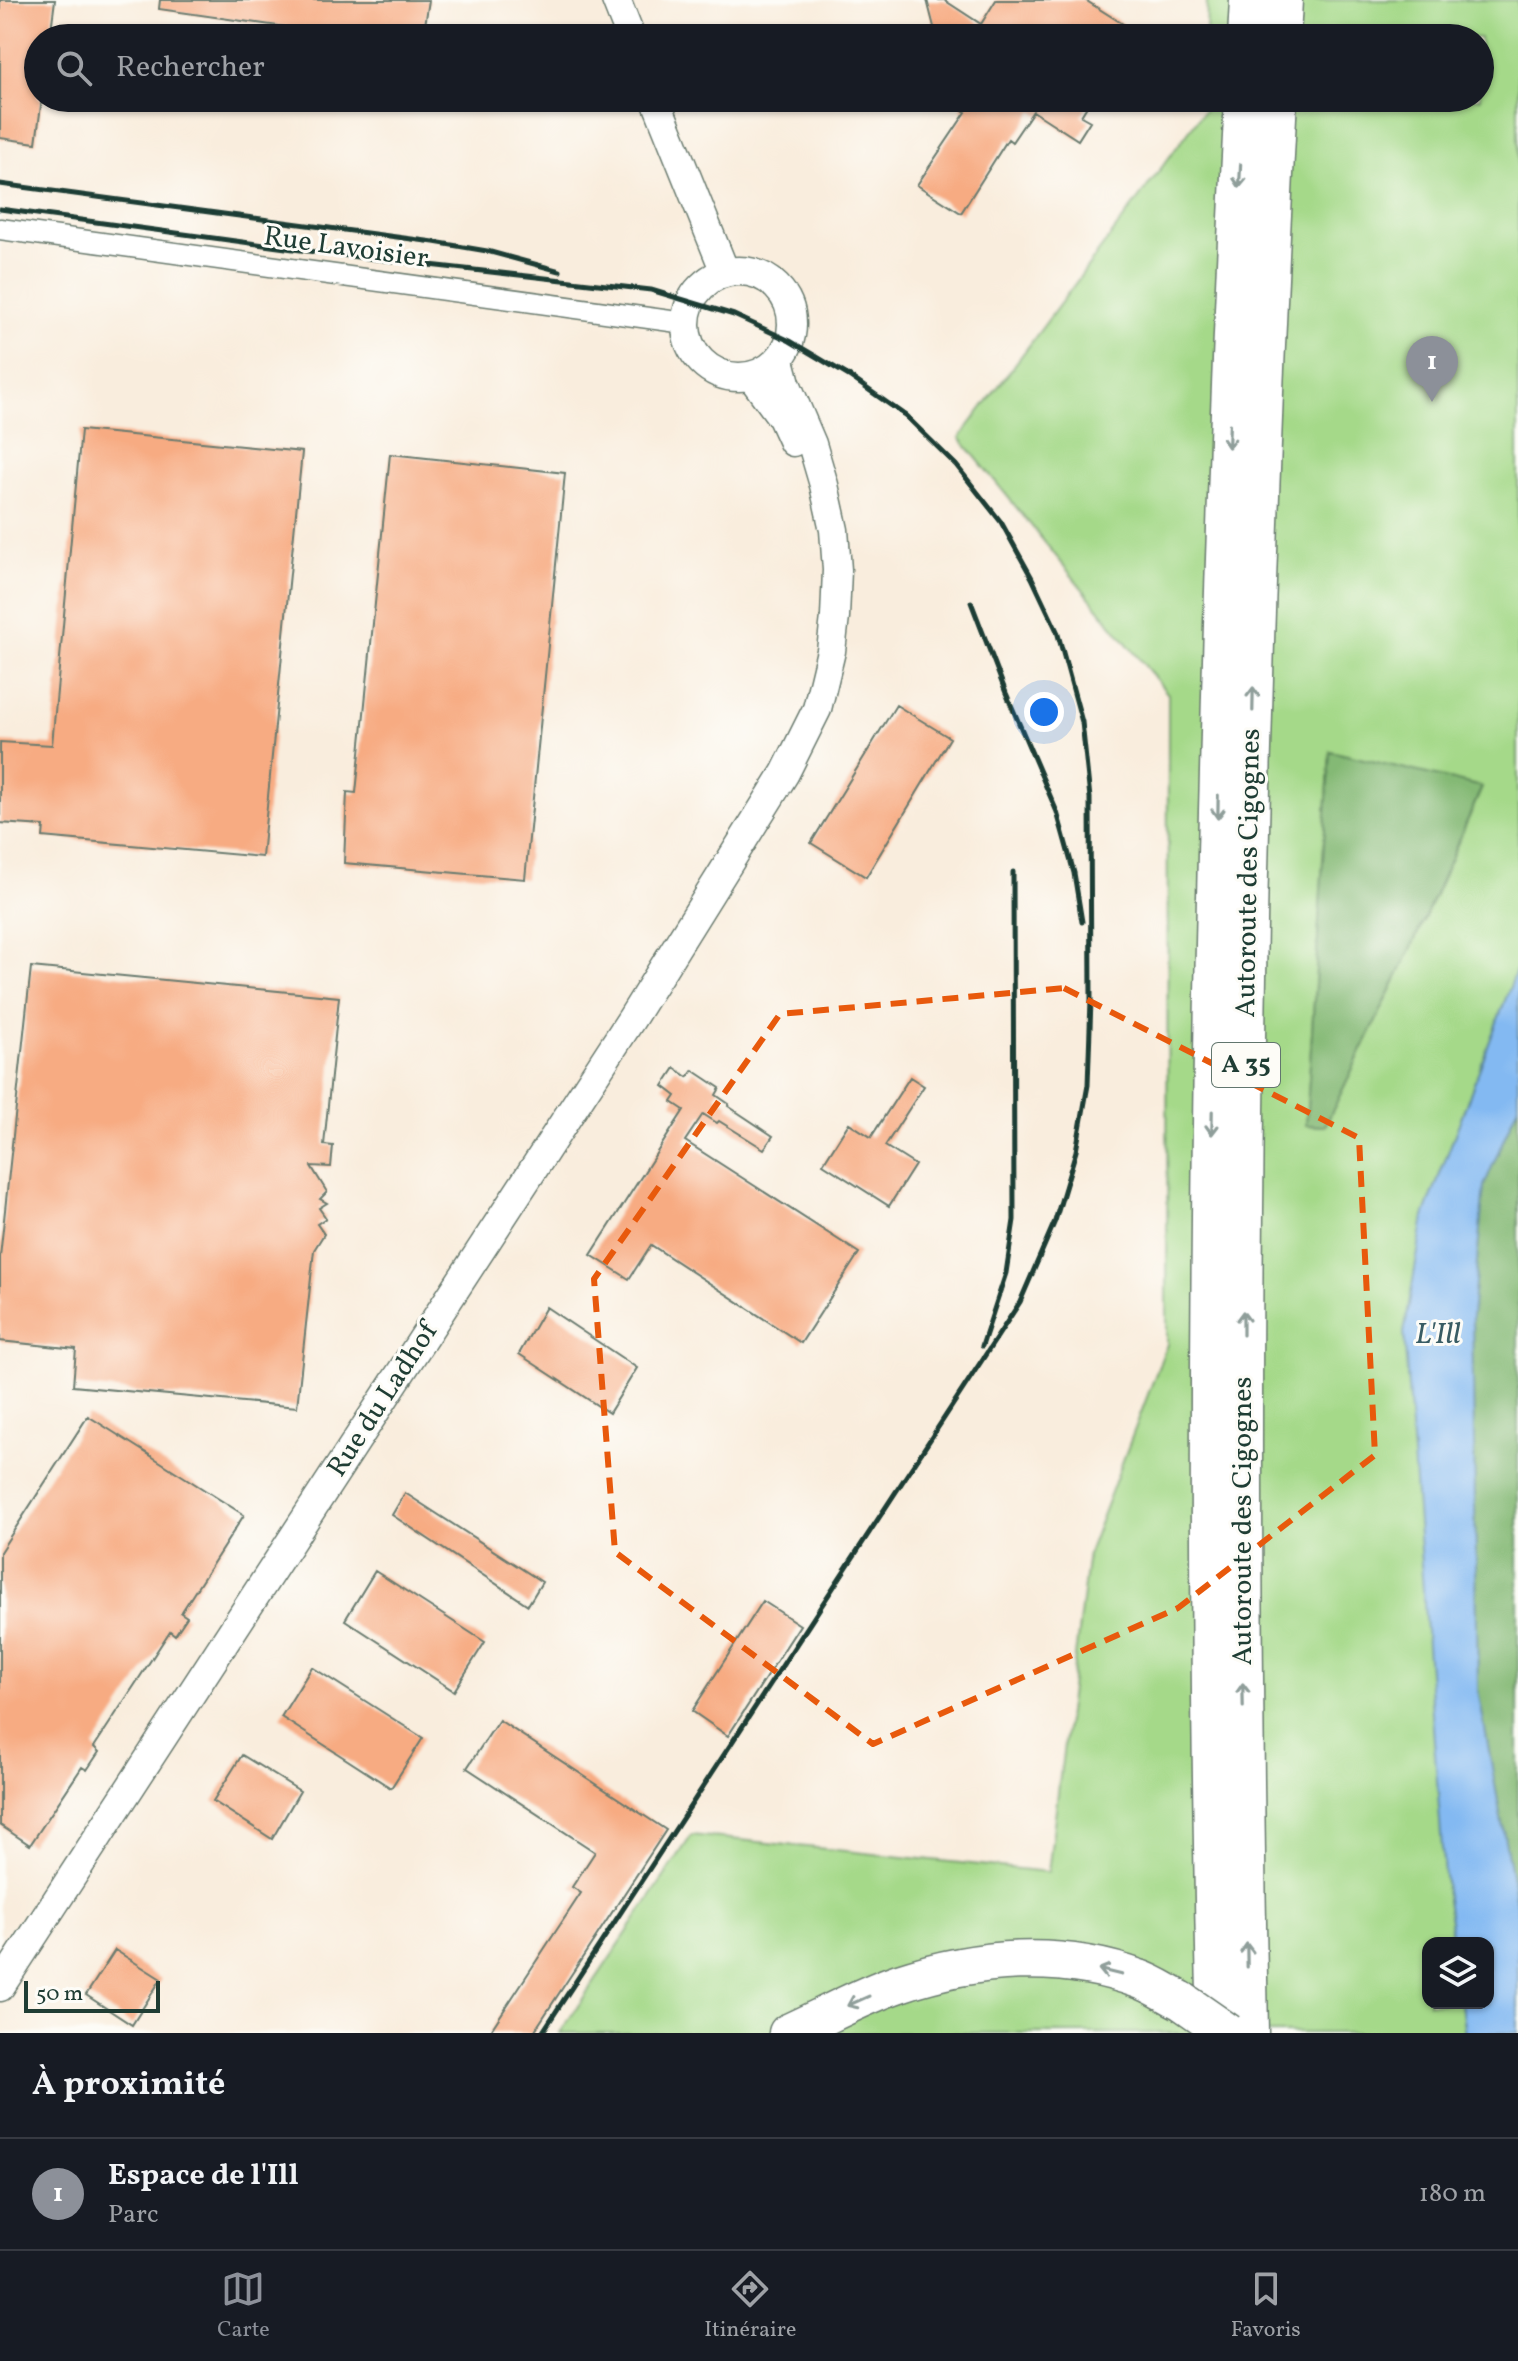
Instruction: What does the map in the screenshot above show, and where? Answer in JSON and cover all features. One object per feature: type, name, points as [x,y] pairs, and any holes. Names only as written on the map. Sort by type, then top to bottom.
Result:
[{"type":"highway","points":[[1248,24],[1249,0]]},
{"type":"highway","points":[[1282,24],[1283,0]]},
{"type":"highway","name":"Autoroute des Cigognes","points":[[1217,2033],[1211,1808],[1212,1148],[1220,681],[1243,112]]},
{"type":"highway","name":"Autoroute des Cigognes","points":[[1249,2033],[1242,1608],[1244,1133],[1260,462],[1277,112]]},
{"type":"highway","points":[[788,2033],[898,1984],[955,1968],[1011,1959],[1072,1962],[1139,1979],[1182,2001],[1228,2033]]},
{"type":"main road","points":[[616,0],[625,24]]},
{"type":"main road","points":[[661,112],[725,272]]},
{"type":"main road","points":[[750,271],[773,281],[788,302],[793,324],[790,341],[780,360],[766,371],[751,376],[731,377],[709,369],[691,349],[685,323],[689,301],[702,284],[725,272],[750,271]]},
{"type":"main road","name":"Rue du Ladhof","points":[[0,1987],[624,1030],[785,773],[817,709],[831,651],[837,585],[834,530],[812,444],[786,383],[780,360]]},
{"type":"main road","name":"Rue du Ladhof","points":[[751,376],[782,418],[793,442],[808,487],[819,560],[819,620],[804,706],[783,765],[762,810]]},
{"type":"street","name":"Rue Lavoisier","points":[[0,229],[685,323]]},
{"type":"highlighted area","points":[[1064,988],[1359,1138],[1375,1455],[1178,1608],[873,1744],[615,1552],[594,1279],[780,1014]]},
{"type":"green space","points":[[1207,0],[1518,0],[1518,966],[1424,1217],[1444,1876],[1452,1937],[1422,1937],[1422,2009],[1462,2009],[1465,2033],[560,2033],[692,1835],[1048,1872],[1088,1553],[1167,1344],[1168,694],[960,438],[1203,112],[1494,112],[1494,24],[1206,24]],"holes":[[[1330,751],[1482,788],[1410,951],[1325,1126],[1306,1125]]]},
{"type":"green space","points":[[1330,751],[1482,787],[1410,951],[1325,1126],[1306,1125]]},
{"type":"green space","points":[[1518,1105],[1518,1913],[1478,1690],[1472,1316],[1484,1186]]},
{"type":"water","name":"L'Ill","points":[[1518,966],[1518,1105],[1484,1186],[1472,1316],[1478,1690],[1518,1913],[1518,2033],[1465,2033],[1462,2009],[1494,2009],[1494,1937],[1452,1937],[1444,1876],[1404,1333],[1424,1217]]},
{"type":"building","points":[[0,0],[55,0],[52,24],[24,24],[24,112],[40,112],[36,143],[0,138]]},
{"type":"building","points":[[160,0],[429,0],[425,24],[264,24],[159,9]]},
{"type":"building","points":[[927,0],[944,0],[981,24],[933,24]]},
{"type":"building","points":[[996,0],[1085,0],[1123,24],[981,24]]},
{"type":"building","points":[[966,112],[1032,112],[1012,142],[1008,139],[961,213],[917,185]]},
{"type":"building","points":[[1035,112],[1083,112],[1081,116],[1090,121],[1078,140]]},
{"type":"building","points":[[81,430],[302,452],[262,857],[43,837],[44,826],[0,823],[0,742],[52,745]]},
{"type":"building","points":[[390,454],[565,473],[525,879],[344,863],[347,792],[356,793]]},
{"type":"building","points":[[896,705],[950,738],[866,877],[811,843]]},
{"type":"building","points":[[31,967],[339,997],[324,1145],[333,1146],[331,1167],[311,1166],[327,1192],[320,1199],[327,1203],[319,1208],[326,1218],[317,1224],[324,1234],[314,1250],[297,1407],[73,1386],[76,1349],[0,1341],[0,1257]]},
{"type":"building","points":[[675,1068],[688,1077],[693,1070],[720,1088],[716,1095],[728,1106],[773,1136],[764,1149],[703,1114],[685,1141],[859,1253],[801,1343],[651,1245],[629,1279],[591,1255],[684,1110],[672,1102],[676,1096],[663,1086]]},
{"type":"building","points":[[910,1077],[924,1086],[885,1146],[915,1165],[889,1206],[823,1164],[849,1123],[871,1137]]},
{"type":"building","points":[[546,1307],[637,1368],[609,1413],[519,1354]]},
{"type":"building","points":[[88,1416],[244,1515],[181,1613],[187,1617],[175,1635],[170,1631],[94,1747],[99,1752],[87,1770],[82,1767],[30,1845],[0,1825],[0,1552]]},
{"type":"building","points":[[405,1493],[542,1582],[528,1605],[392,1515]]},
{"type":"building","points":[[375,1571],[485,1642],[454,1691],[345,1620]]},
{"type":"building","points":[[763,1601],[800,1625],[728,1736],[692,1711]]},
{"type":"building","points":[[312,1667],[423,1738],[391,1788],[281,1717]]},
{"type":"building","points":[[499,1720],[666,1830],[533,2033],[489,2033],[581,1893],[572,1887],[595,1852],[467,1768]]},
{"type":"building","points":[[242,1755],[300,1791],[272,1839],[213,1801]]},
{"type":"building","points":[[115,1950],[161,1979],[132,2025],[86,1995]]},
{"type":"railway","points":[[0,184],[434,242],[487,251],[560,271]]},
{"type":"railway","points":[[0,209],[323,253],[651,290],[734,315],[790,341],[849,376],[906,416],[956,465],[1001,522],[1057,631],[1082,722],[1090,798],[1091,1000],[1088,1085],[1076,1151],[1055,1221],[1020,1302],[542,2033]]},
{"type":"railway","points":[[971,602],[1057,812],[1074,873],[1082,922]]},
{"type":"railway","points":[[982,1346],[1006,1273],[1014,1220],[1013,872]]},
{"type":"place","name":"Espace de l'Ill","points":[[1432,402]]}]
